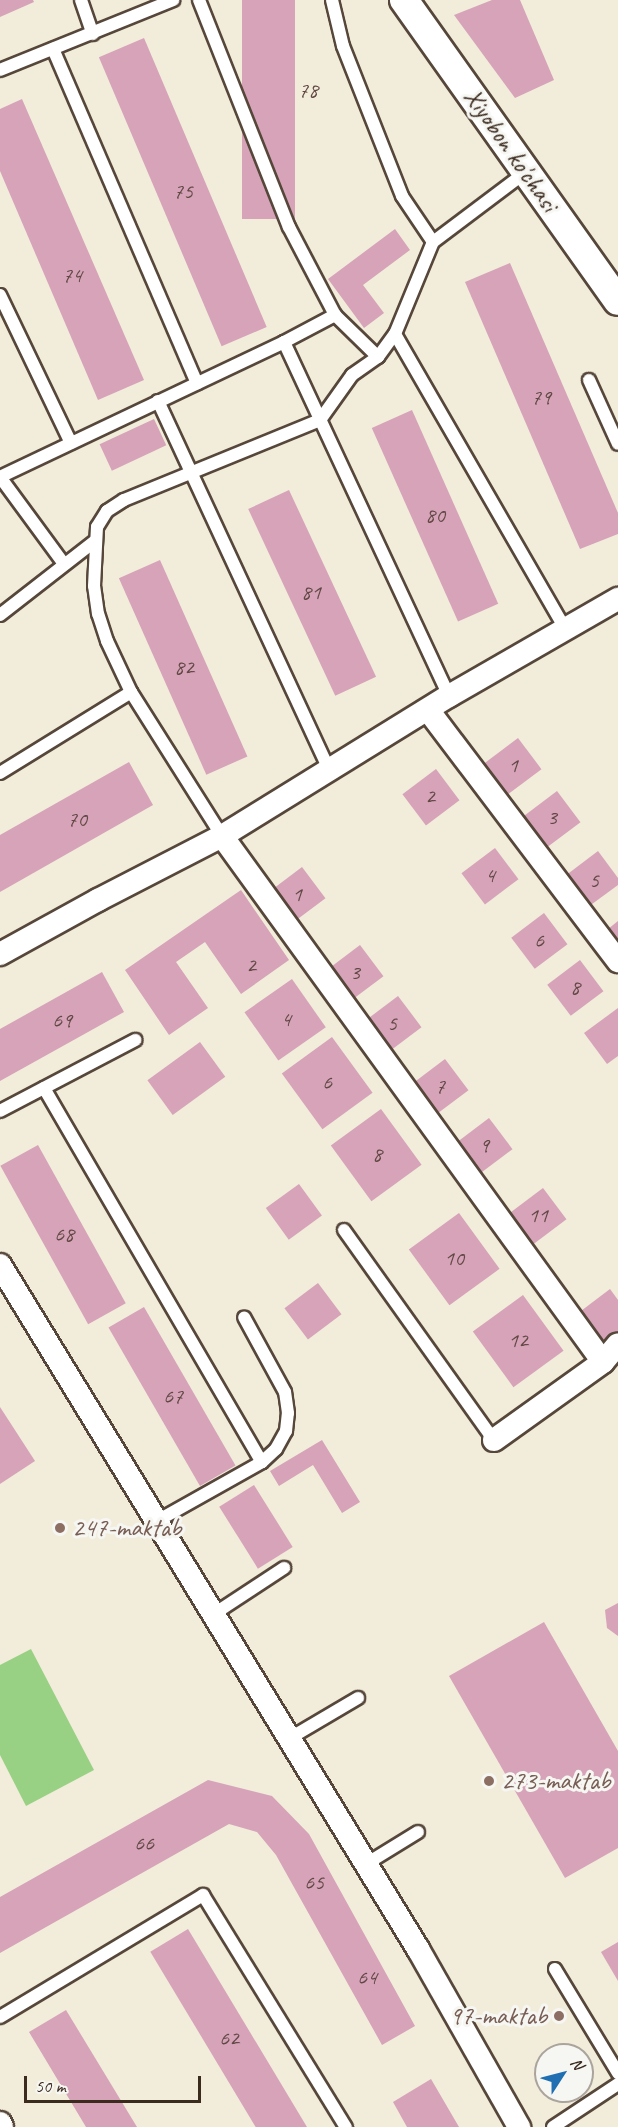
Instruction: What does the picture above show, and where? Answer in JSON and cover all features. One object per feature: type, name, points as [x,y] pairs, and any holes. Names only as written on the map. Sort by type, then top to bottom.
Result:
[{"type":"street","name":"Xiyobon ko'chasi","points":[[404,0],[618,301]]},
{"type":"street","points":[[0,954],[222,836],[330,772],[449,696],[618,599]]},
{"type":"street","points":[[428,710],[618,961]]},
{"type":"street","points":[[222,836],[603,1362]]},
{"type":"street","points":[[0,1264],[418,1948],[519,2127]]},
{"type":"street","points":[[494,1440],[603,1362],[618,1344]]},
{"type":"street","points":[[0,2123],[2,2127]]},
{"type":"lane","points":[[81,0],[93,34]]},
{"type":"lane","points":[[0,70],[173,0]]},
{"type":"lane","points":[[199,0],[289,226],[334,315],[378,357]]},
{"type":"lane","points":[[332,0],[343,46],[402,196],[433,242]]},
{"type":"lane","points":[[53,49],[197,383]]},
{"type":"lane","points":[[222,836],[131,692],[98,614],[94,586],[95,541],[100,521],[112,507],[190,472],[320,420],[352,375],[378,357],[395,334],[433,242],[526,172]]},
{"type":"lane","points":[[0,295],[71,443]]},
{"type":"lane","points":[[64,564],[0,477],[284,342],[334,315]]},
{"type":"lane","points":[[395,334],[565,629]]},
{"type":"lane","points":[[284,342],[449,696]]},
{"type":"lane","points":[[589,380],[618,444]]},
{"type":"lane","points":[[158,401],[330,772]]},
{"type":"lane","points":[[0,615],[95,541]]},
{"type":"lane","points":[[0,773],[131,692]]},
{"type":"lane","points":[[0,1111],[135,1040]]},
{"type":"lane","points":[[44,1088],[262,1462]]},
{"type":"lane","points":[[344,1230],[494,1440]]},
{"type":"lane","points":[[157,1521],[262,1462],[276,1449],[286,1431],[288,1413],[285,1392],[244,1317]]},
{"type":"lane","points":[[214,1614],[284,1568]]},
{"type":"lane","points":[[290,1738],[358,1698]]},
{"type":"lane","points":[[366,1864],[418,1832]]},
{"type":"lane","points":[[0,2017],[203,1895],[346,2127]]},
{"type":"lane","points":[[555,1969],[618,2073]]},
{"type":"lane","points":[[553,2127],[618,2084]]},
{"type":"green space","points":[[31,1649],[94,1770],[26,1806],[0,1755],[0,1665]]},
{"type":"building","points":[[0,0],[33,0],[34,2],[0,17]]},
{"type":"building","points":[[242,0],[295,0],[295,219],[242,219]]},
{"type":"building","points":[[492,0],[520,0],[554,80],[515,98],[454,15]]},
{"type":"building","points":[[144,38],[267,327],[222,346],[99,57]]},
{"type":"building","points":[[22,99],[144,380],[98,400],[0,171],[0,109]]},
{"type":"building","points":[[395,229],[410,250],[363,285],[384,313],[364,328],[328,279]]},
{"type":"building","points":[[510,263],[618,513],[618,534],[580,549],[465,282]]},
{"type":"building","points":[[412,410],[498,604],[458,622],[372,428]]},
{"type":"building","points":[[154,419],[166,445],[112,471],[100,444]]},
{"type":"building","points":[[289,490],[376,677],[335,696],[248,509]]},
{"type":"building","points":[[160,560],[247,756],[206,775],[119,578]]},
{"type":"building","points":[[518,738],[541,769],[508,794],[484,763]]},
{"type":"building","points":[[129,762],[153,805],[0,892],[0,835]]},
{"type":"building","points":[[436,769],[459,800],[426,825],[402,794]]},
{"type":"building","points":[[557,791],[580,822],[548,847],[524,816]]},
{"type":"building","points":[[495,848],[518,879],[485,904],[461,873]]},
{"type":"building","points":[[598,851],[618,878],[618,885],[588,907],[565,876]]},
{"type":"building","points":[[302,867],[325,898],[293,923],[269,892]]},
{"type":"building","points":[[241,890],[289,960],[241,994],[205,942],[176,962],[208,1008],[169,1035],[125,970]]},
{"type":"building","points":[[544,913],[567,944],[535,969],[511,938]]},
{"type":"building","points":[[618,921],[618,943],[608,929]]},
{"type":"building","points":[[360,945],[383,976],[351,1001],[327,970]]},
{"type":"building","points":[[580,960],[603,991],[571,1016],[547,985]]},
{"type":"building","points":[[102,972],[124,1012],[0,1081],[0,1029]]},
{"type":"building","points":[[292,979],[326,1027],[278,1061],[244,1012]]},
{"type":"building","points":[[398,996],[421,1027],[388,1052],[364,1021]]},
{"type":"building","points":[[618,1008],[618,1056],[607,1064],[584,1033]]},
{"type":"building","points":[[332,1037],[373,1093],[322,1129],[282,1073]]},
{"type":"building","points":[[200,1042],[225,1077],[173,1115],[147,1080]]},
{"type":"building","points":[[445,1059],[468,1090],[436,1115],[412,1084]]},
{"type":"building","points":[[381,1109],[422,1165],[371,1201],[331,1145]]},
{"type":"building","points":[[489,1118],[512,1149],[480,1174],[456,1143]]},
{"type":"building","points":[[38,1145],[126,1303],[88,1324],[0,1166]]},
{"type":"building","points":[[299,1184],[322,1216],[289,1240],[266,1208]]},
{"type":"building","points":[[543,1188],[566,1219],[533,1244],[509,1213]]},
{"type":"building","points":[[459,1213],[500,1269],[449,1305],[409,1249]]},
{"type":"building","points":[[318,1283],[341,1314],[308,1339],[284,1308]]},
{"type":"building","points":[[610,1289],[618,1300],[618,1332],[600,1346],[577,1314]]},
{"type":"building","points":[[523,1295],[564,1351],[513,1387],[473,1331]]},
{"type":"building","points":[[144,1307],[236,1465],[200,1486],[108,1328]]},
{"type":"building","points":[[0,1407],[35,1461],[0,1484]]},
{"type":"building","points":[[322,1440],[360,1502],[342,1513],[313,1465],[279,1486],[270,1471]]},
{"type":"building","points":[[254,1485],[293,1547],[258,1569],[219,1507]]},
{"type":"building","points":[[618,1603],[618,1636],[607,1628],[605,1610]]},
{"type":"building","points":[[544,1622],[618,1751],[618,1848],[565,1878],[449,1676]]},
{"type":"building","points":[[208,1780],[272,1796],[309,1834],[415,2026],[382,2045],[276,1855],[257,1832],[229,1824],[0,1953],[0,1897]]},
{"type":"building","points":[[188,1929],[307,2127],[256,2127],[150,1952]]},
{"type":"building","points":[[618,1942],[618,1981],[601,1952]]},
{"type":"building","points":[[66,2010],[137,2127],[86,2127],[29,2032]]},
{"type":"building","points":[[431,2079],[459,2127],[407,2127],[393,2102]]},
{"type":"place","name":"247-maktab","points":[[60,1528]]},
{"type":"place","name":"273-maktab","points":[[489,1781]]},
{"type":"place","name":"97-maktab","points":[[559,2016]]}]
